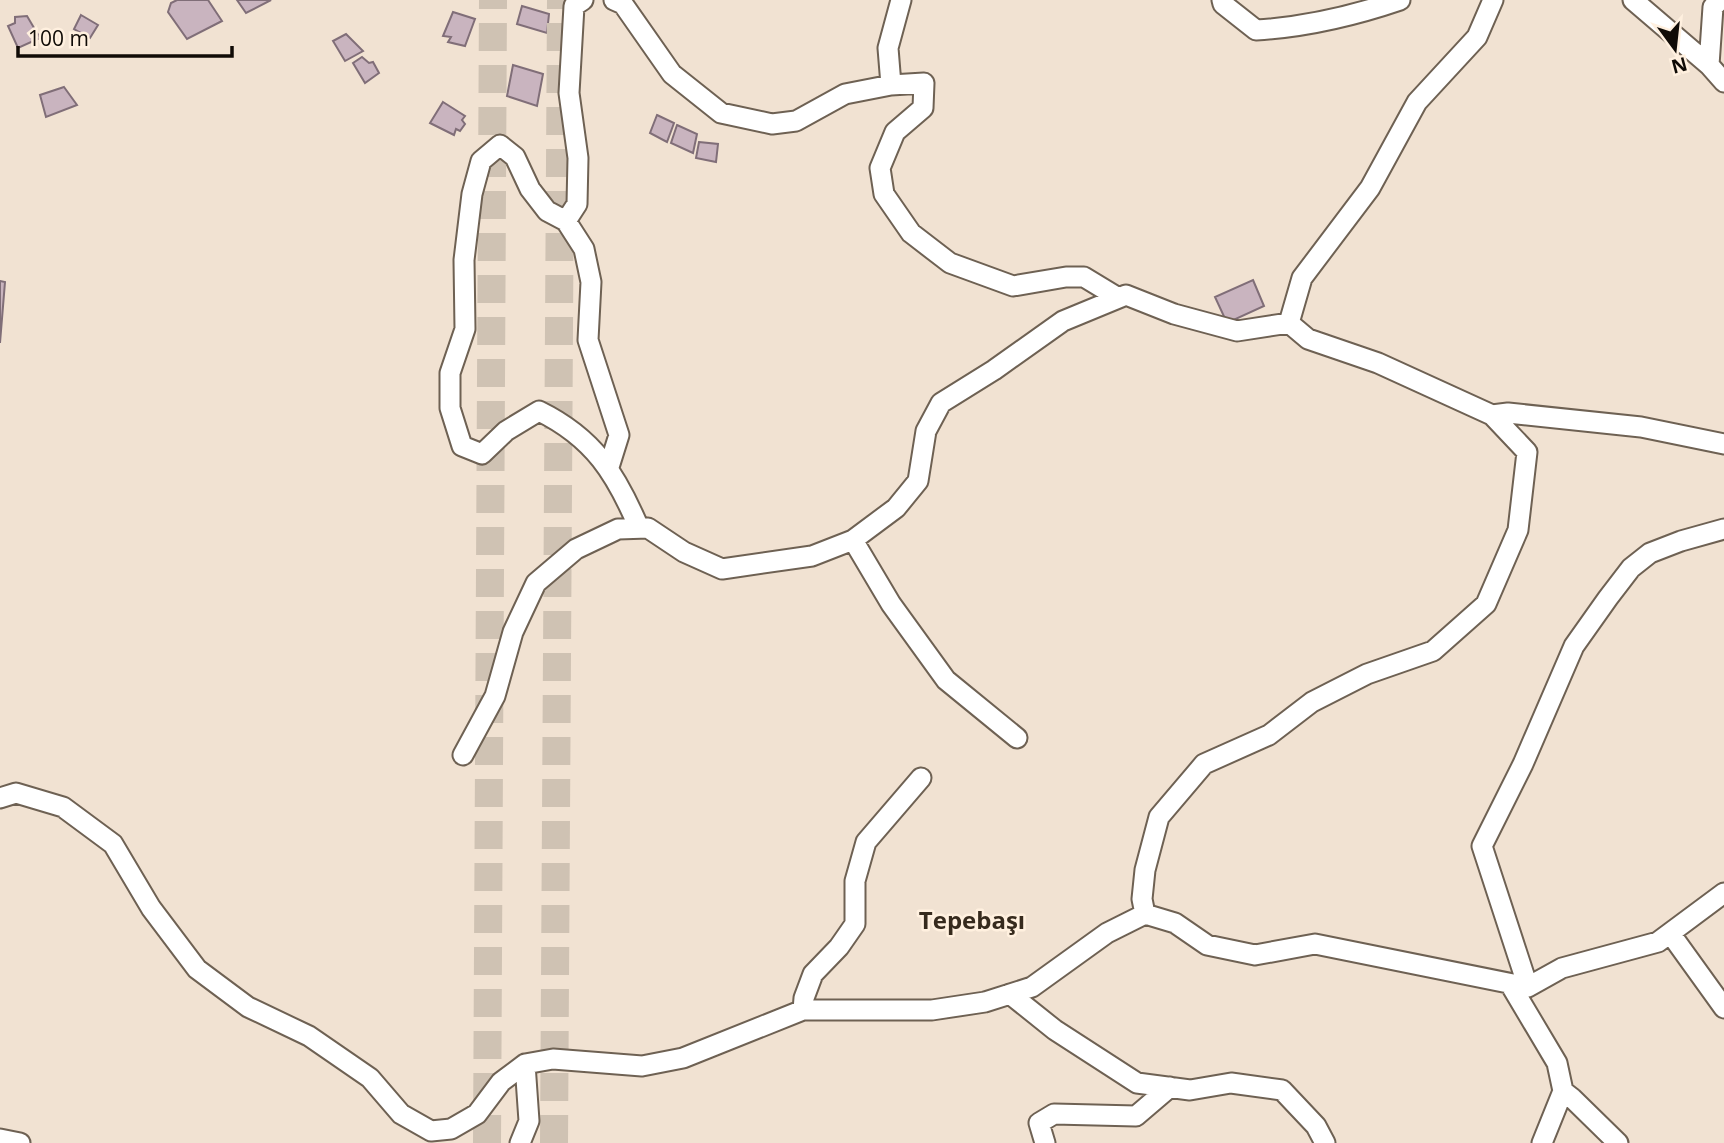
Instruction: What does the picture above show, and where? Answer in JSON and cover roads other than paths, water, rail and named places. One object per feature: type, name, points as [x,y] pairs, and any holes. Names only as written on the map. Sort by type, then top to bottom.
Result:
[{"type":"street","points":[[566,221],[577,204],[578,158],[569,93],[574,6],[583,0]]},
{"type":"street","points":[[614,0],[623,4],[672,74],[721,113],[772,124],[796,121],[845,94],[891,85],[924,83],[923,108],[895,132],[880,168],[884,194],[911,233],[950,263],[1013,286],[1066,277],[1084,278],[1117,297]]},
{"type":"street","points":[[891,85],[888,48],[901,0]]},
{"type":"street","points":[[1222,0],[1223,4],[1256,30],[1297,28],[1359,14],[1400,0]]},
{"type":"street","points":[[1289,323],[1302,278],[1370,188],[1417,102],[1478,37],[1493,0]]},
{"type":"street","points":[[1633,0],[1709,65],[1724,82]]},
{"type":"street","points":[[1709,65],[1713,7],[1720,0]]},
{"type":"street","points":[[609,467],[619,435],[587,340],[591,282],[583,249],[566,221],[547,211],[530,189],[515,157],[500,145],[481,161],[472,194],[464,260],[465,329],[450,373],[450,408],[462,446],[482,454],[506,431],[539,411],[560,421],[609,467],[623,490],[639,528]]},
{"type":"street","points":[[463,755],[495,696],[513,632],[536,583],[576,550],[618,529],[648,528],[684,552],[722,569],[812,556],[853,540],[895,508],[918,481],[926,431],[942,403],[1063,321],[1126,295],[1174,314],[1237,331],[1289,323],[1308,339],[1378,363],[1492,415],[1527,452],[1518,530],[1486,604],[1433,651],[1367,674],[1312,702],[1269,735],[1204,764],[1159,817],[1145,870],[1142,899],[1145,914]]},
{"type":"street","points":[[1492,415],[1508,413],[1641,427],[1724,444]]},
{"type":"street","points":[[1542,1143],[1563,1091],[1557,1063],[1519,986],[1482,846],[1523,764],[1574,646],[1616,587],[1631,568],[1650,553],[1724,529]]},
{"type":"street","points":[[853,540],[891,604],[946,680],[1017,738]]},
{"type":"street","points":[[803,1010],[804,998],[813,974],[839,947],[855,924],[855,881],[866,842],[921,778]]},
{"type":"street","points":[[0,798],[16,793],[63,807],[113,844],[152,908],[197,969],[248,1007],[320,1043],[370,1078],[401,1114],[431,1131],[451,1129],[477,1114],[501,1082],[525,1064],[553,1059],[642,1066],[683,1058],[803,1010],[932,1010],[985,1002],[1032,987],[1107,933],[1145,914],[1175,923],[1207,945],[1255,955],[1315,944],[1519,986],[1562,968],[1658,942],[1724,893]]},
{"type":"street","points":[[1670,933],[1724,1008]]},
{"type":"street","points":[[1010,994],[1055,1030],[1137,1083],[1190,1090],[1231,1083],[1282,1090],[1317,1126],[1325,1143]]},
{"type":"street","points":[[520,1143],[529,1121],[525,1064]]},
{"type":"street","points":[[1045,1143],[1039,1123],[1054,1114],[1136,1116],[1170,1087]]},
{"type":"street","points":[[1563,1091],[1618,1143]]},
{"type":"street","points":[[0,1139],[20,1143]]},
{"type":"tunnel","points":[[487,1143],[493,0]]},
{"type":"tunnel","points":[[554,1143],[561,0]]},
{"type":"district","name":"Tepebaşı","points":[[972,919]]}]
